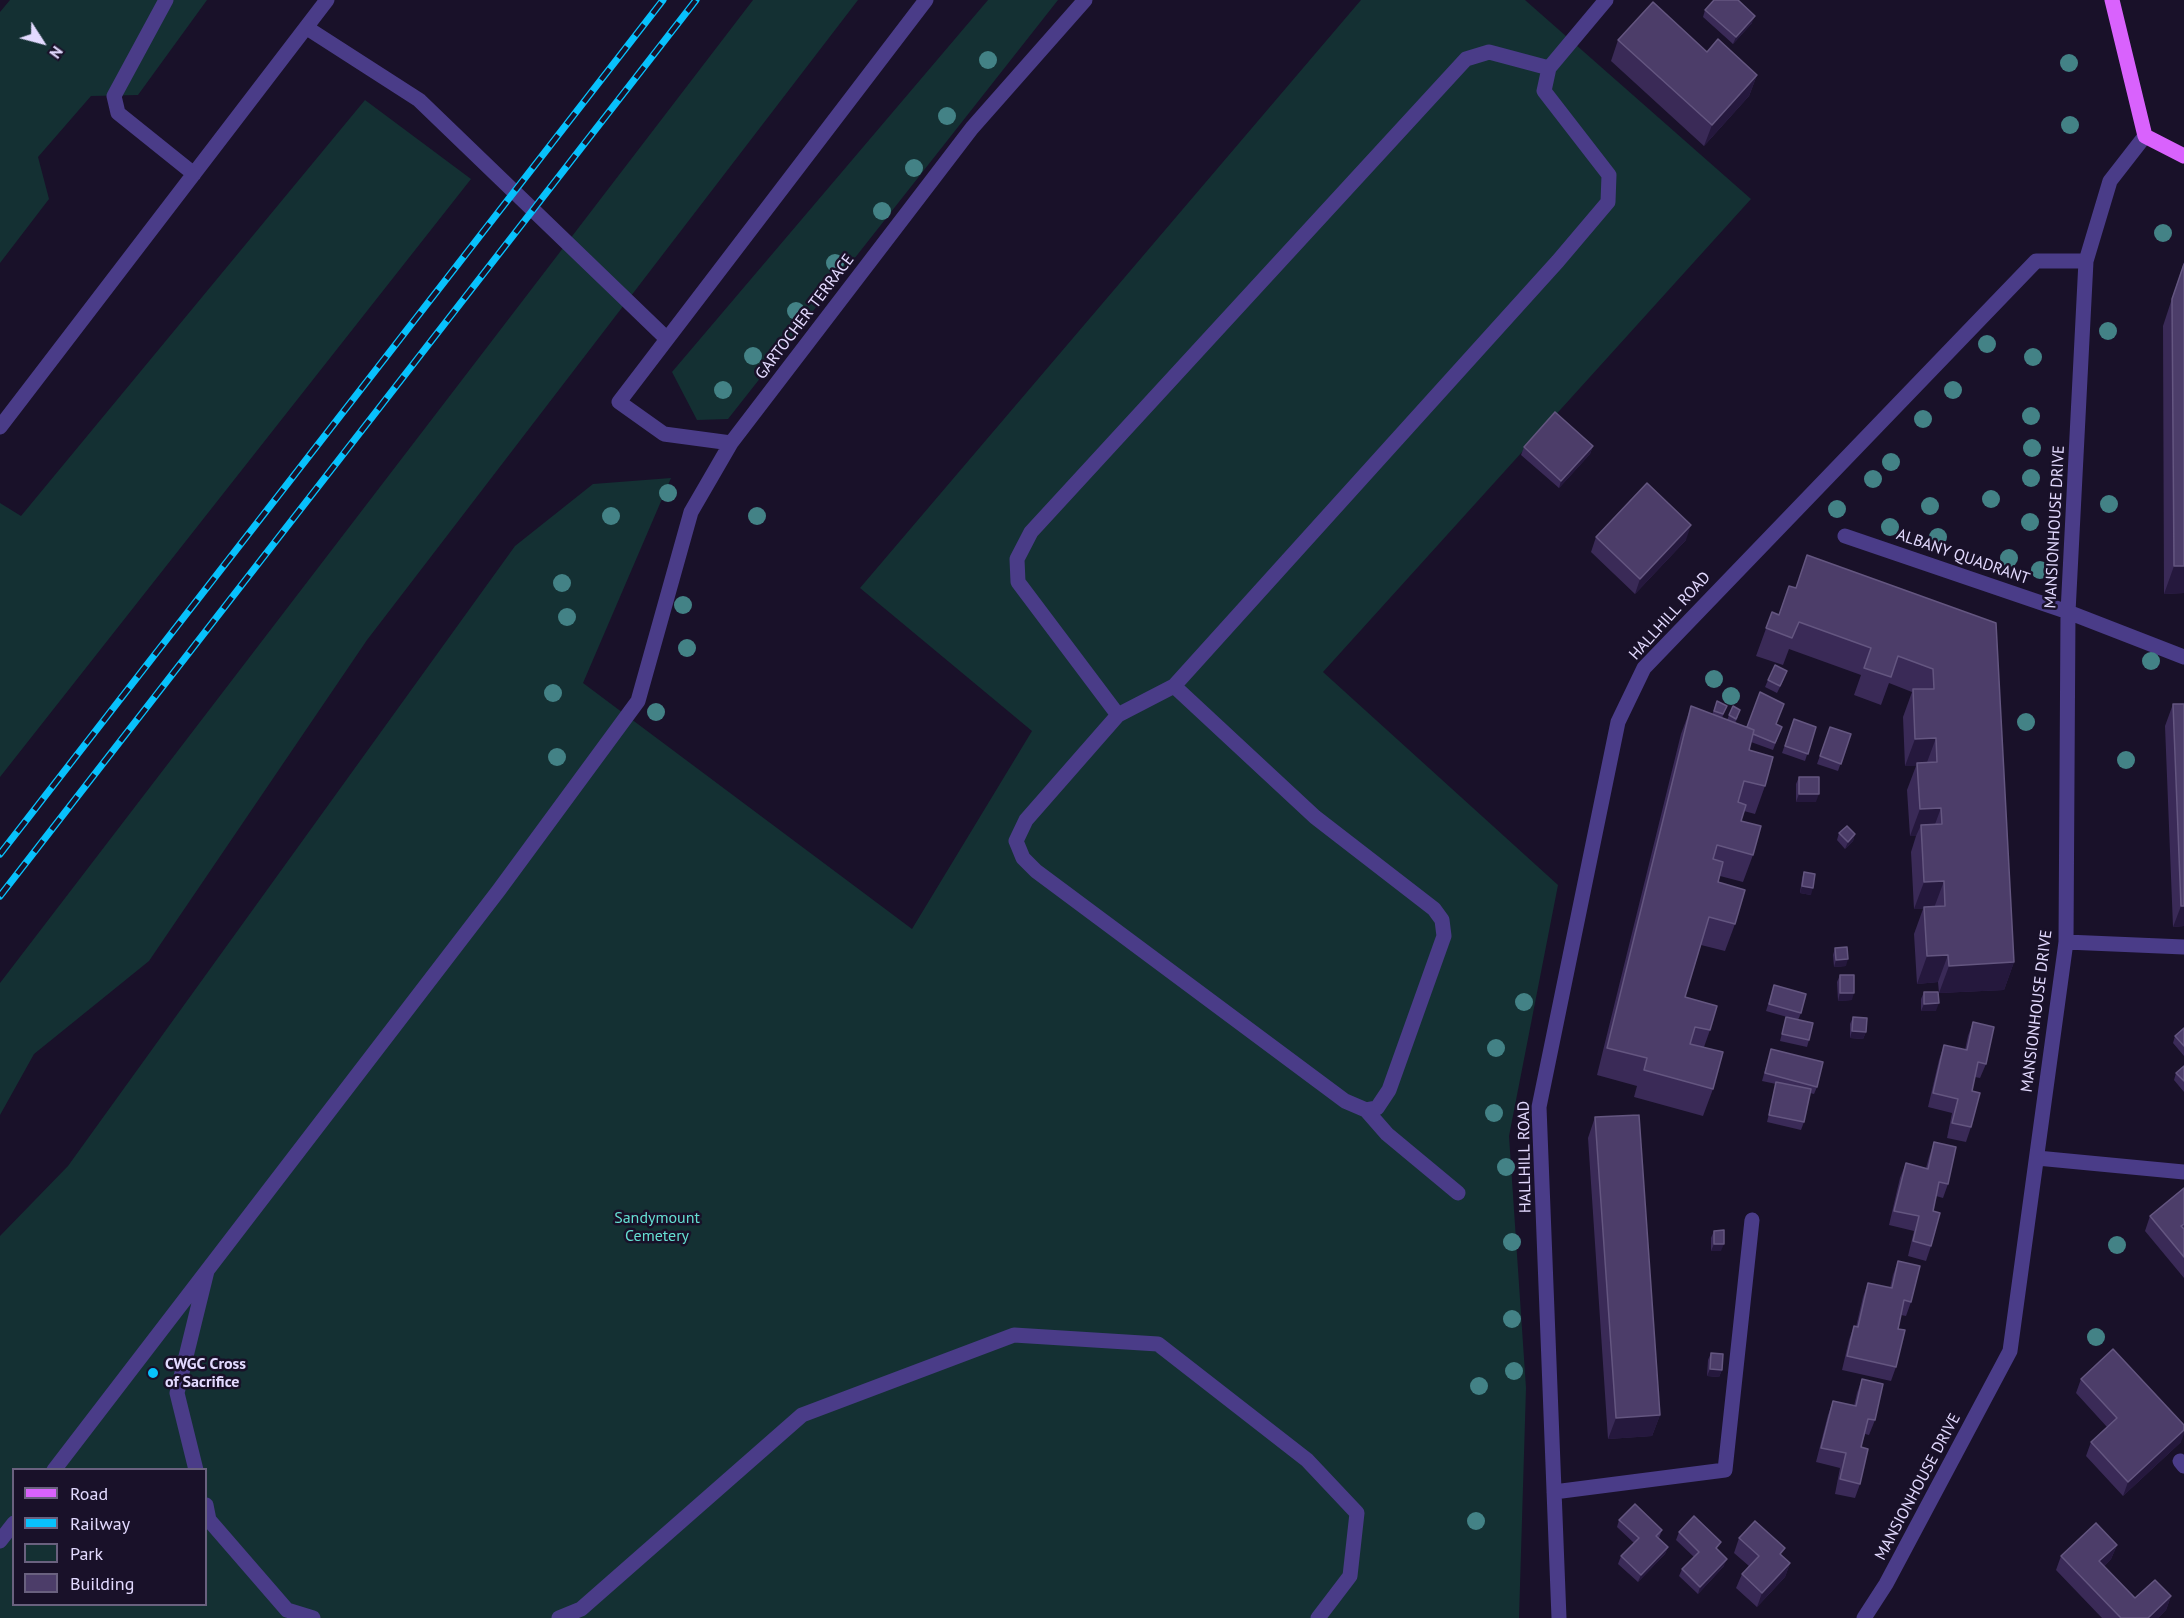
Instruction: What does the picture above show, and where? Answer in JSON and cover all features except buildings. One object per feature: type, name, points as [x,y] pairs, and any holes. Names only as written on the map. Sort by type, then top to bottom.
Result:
[{"type":"main road","points":[[2112,0],[2145,136],[2184,156]]},
{"type":"street","points":[[166,0],[114,96],[118,113],[194,174]]},
{"type":"street","points":[[0,428],[327,0]]},
{"type":"street","points":[[731,443],[664,434],[619,402],[926,0]]},
{"type":"street","name":"GARTOCHER TERRACE","points":[[209,1265],[499,890],[638,701],[691,512],[731,443],[972,128],[1084,0]]},
{"type":"street","points":[[1458,1193],[1387,1134],[1366,1110],[1345,1101],[1036,871],[1023,858],[1017,841],[1026,820],[1118,715],[1174,686],[1558,261],[1608,202],[1609,175],[1544,92],[1549,68],[1606,0]]},
{"type":"street","points":[[307,28],[419,100],[667,339]]},
{"type":"street","points":[[1118,715],[1017,582],[1017,559],[1031,532],[1466,59],[1489,52],[1549,68]]},
{"type":"street","points":[[2086,261],[2110,181],[2145,136]]},
{"type":"street","name":"HALLHILL ROAD","points":[[1558,1618],[1539,1107],[1618,722],[1644,668],[2036,261],[2086,261]]},
{"type":"street","name":"MANSIONHOUSE DRIVE","points":[[1864,1618],[1886,1584],[2010,1351],[2066,942],[2068,612],[2086,261]]},
{"type":"street","name":"ALBANY QUADRANT","points":[[1845,536],[2068,612],[2184,657]]},
{"type":"street","points":[[1174,686],[1315,817],[1434,909],[1442,920],[1444,936],[1389,1090],[1377,1108],[1366,1110]]},
{"type":"street","points":[[2066,942],[2184,946]]},
{"type":"street","points":[[2037,1158],[2184,1172]]},
{"type":"street","points":[[1554,1492],[1725,1470],[1752,1220]]},
{"type":"street","points":[[56,1468],[209,1265]]},
{"type":"street","points":[[196,1468],[177,1393],[209,1265]]},
{"type":"street","points":[[559,1618],[581,1609],[802,1415],[1014,1335],[1158,1344],[1307,1460],[1357,1513],[1350,1576],[1318,1618]]},
{"type":"street","points":[[207,1510],[209,1520],[287,1610],[313,1618]]},
{"type":"street","points":[[0,1541],[12,1526]]},
{"type":"green space","points":[[10,0],[207,0],[138,95],[91,96],[38,157],[49,199],[0,263],[0,12]]},
{"type":"green space","points":[[753,0],[858,0],[367,640],[149,961],[34,1054],[0,1115],[0,983]]},
{"type":"green space","points":[[988,0],[1058,0],[728,419],[697,420],[672,372]]},
{"type":"green space","name":"Sandymount Cemetery","points":[[1361,0],[1525,0],[1751,199],[1323,672],[1558,885],[1509,1136],[1526,1388],[1519,1618],[0,1618],[0,1236],[68,1166],[515,546],[593,484],[671,478],[583,683],[912,929],[1032,731],[860,588]]},
{"type":"green space","points":[[365,100],[471,179],[0,777],[0,503],[21,516]]},
{"type":"railway","points":[[0,854],[663,0]]},
{"type":"railway","points":[[0,896],[696,0]]},
{"type":"place","name":"CWGC Cross of Sacrifice","points":[[153,1373]]}]
